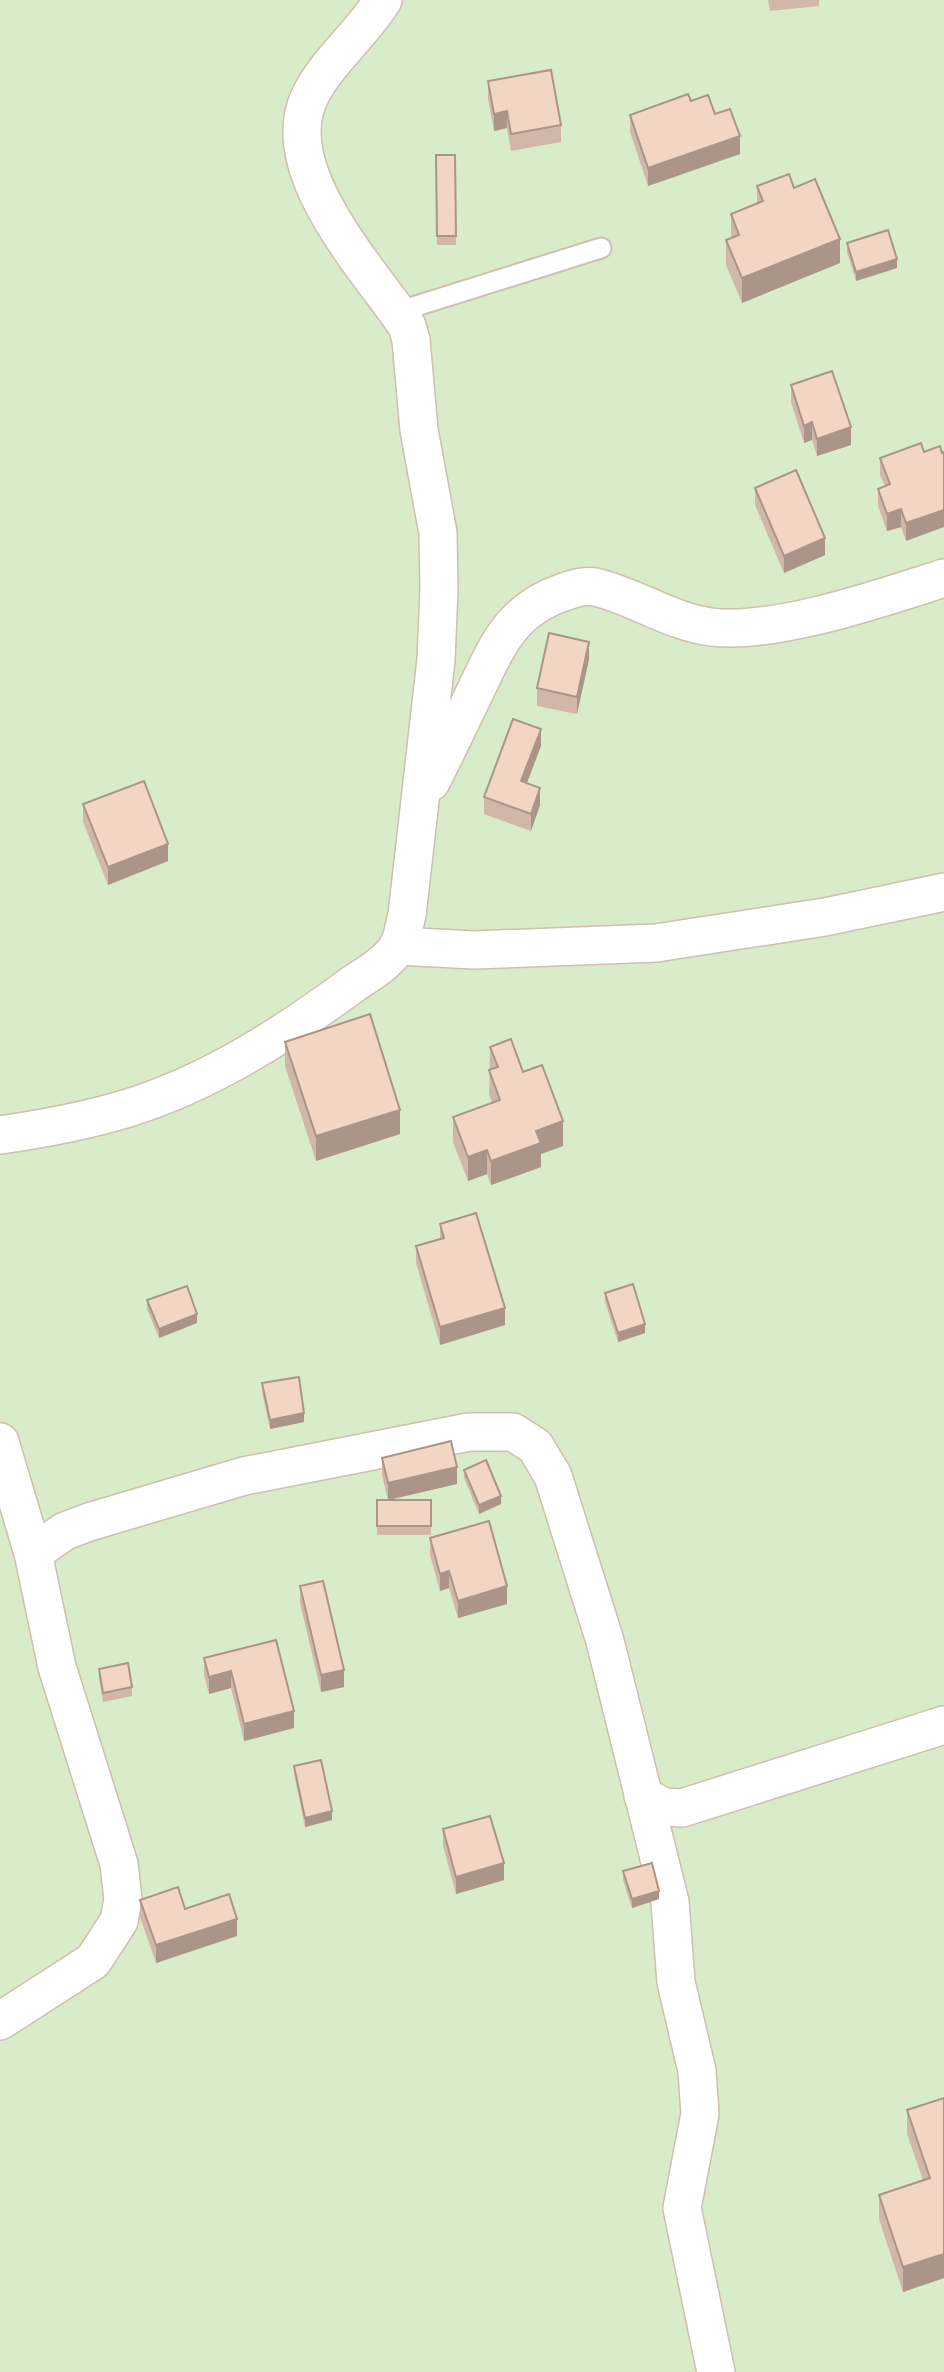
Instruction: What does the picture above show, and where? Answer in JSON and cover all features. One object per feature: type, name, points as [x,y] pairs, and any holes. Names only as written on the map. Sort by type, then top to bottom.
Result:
[{"type":"street","points":[[0,1135],[36,1130],[125,1109],[182,1088],[235,1062],[326,1004],[378,966],[398,946],[407,915],[436,660],[438,533],[419,430],[411,340],[397,312],[338,229],[316,191],[304,159],[303,127],[309,96],[328,67],[383,0]]},
{"type":"street","points":[[420,806],[496,646],[512,624],[551,596],[579,587],[595,587],[648,608],[709,627],[741,628],[835,609],[944,578]]},
{"type":"street","points":[[398,946],[474,950],[656,943],[812,920],[944,892]]},
{"type":"street","points":[[33,1553],[65,1531],[89,1522],[244,1476],[469,1432],[513,1432],[536,1446],[553,1476],[606,1641],[670,1902],[677,1982],[697,2071],[701,2114],[682,2208],[716,2372]]},
{"type":"street","points":[[0,1442],[33,1553],[57,1667],[119,1864],[123,1899],[119,1921],[93,1961],[0,2021]]},
{"type":"street","points":[[643,1796],[664,1807],[682,1808],[944,1725]]},
{"type":"lane","points":[[397,312],[601,248]]},
{"type":"green space","points":[[0,0],[944,0],[944,2372],[0,2372]]},
{"type":"building","points":[[551,70],[561,125],[511,134],[507,111],[494,114],[488,81]]},
{"type":"building","points":[[688,94],[691,101],[708,95],[715,114],[730,109],[740,136],[648,168],[630,115]]},
{"type":"building","points":[[436,155],[455,155],[456,236],[437,236]]},
{"type":"building","points":[[789,174],[794,188],[815,179],[840,239],[742,278],[726,240],[739,235],[731,214],[763,201],[757,186]]},
{"type":"building","points":[[888,230],[897,259],[856,272],[847,243]]},
{"type":"building","points":[[832,371],[851,427],[817,439],[812,422],[804,426],[791,385]]},
{"type":"building","points":[[921,443],[924,452],[940,446],[942,453],[944,452],[944,510],[906,523],[901,509],[887,514],[878,489],[890,484],[880,458]]},
{"type":"building","points":[[796,470],[825,538],[784,556],[755,488]]},
{"type":"building","points":[[549,633],[589,642],[577,697],[537,688]]},
{"type":"building","points":[[513,719],[541,729],[521,781],[540,788],[531,814],[484,797]]},
{"type":"building","points":[[144,781],[168,844],[108,867],[83,804]]},
{"type":"building","points":[[370,1014],[400,1110],[316,1136],[285,1042]]},
{"type":"building","points":[[511,1039],[523,1072],[542,1065],[563,1121],[536,1131],[541,1143],[491,1161],[487,1150],[468,1157],[453,1117],[500,1100],[489,1070],[498,1067],[490,1047]]},
{"type":"building","points":[[476,1213],[505,1308],[440,1327],[416,1246],[444,1238],[440,1224]]},
{"type":"building","points":[[633,1284],[645,1324],[618,1333],[605,1293]]},
{"type":"building","points":[[187,1286],[197,1314],[159,1329],[147,1300]]},
{"type":"building","points":[[299,1377],[304,1413],[270,1420],[262,1383]]},
{"type":"building","points":[[451,1441],[457,1467],[388,1483],[382,1458]]},
{"type":"building","points":[[486,1460],[501,1496],[479,1505],[464,1470]]},
{"type":"building","points":[[377,1500],[431,1500],[431,1526],[377,1526]]},
{"type":"building","points":[[489,1521],[507,1586],[458,1601],[449,1571],[440,1574],[430,1538]]},
{"type":"building","points":[[323,1581],[344,1670],[321,1675],[300,1586]]},
{"type":"building","points":[[276,1640],[294,1711],[244,1724],[231,1671],[209,1677],[204,1658]]},
{"type":"building","points":[[128,1663],[132,1687],[103,1693],[99,1669]]},
{"type":"building","points":[[321,1760],[332,1811],[305,1818],[294,1766]]},
{"type":"building","points":[[490,1816],[504,1863],[456,1877],[443,1829]]},
{"type":"building","points":[[652,1863],[659,1891],[632,1899],[623,1871]]},
{"type":"building","points":[[178,1887],[185,1909],[229,1894],[237,1919],[156,1945],[140,1900]]},
{"type":"building","points":[[944,2098],[944,2254],[903,2267],[879,2195],[930,2178],[907,2110]]}]
